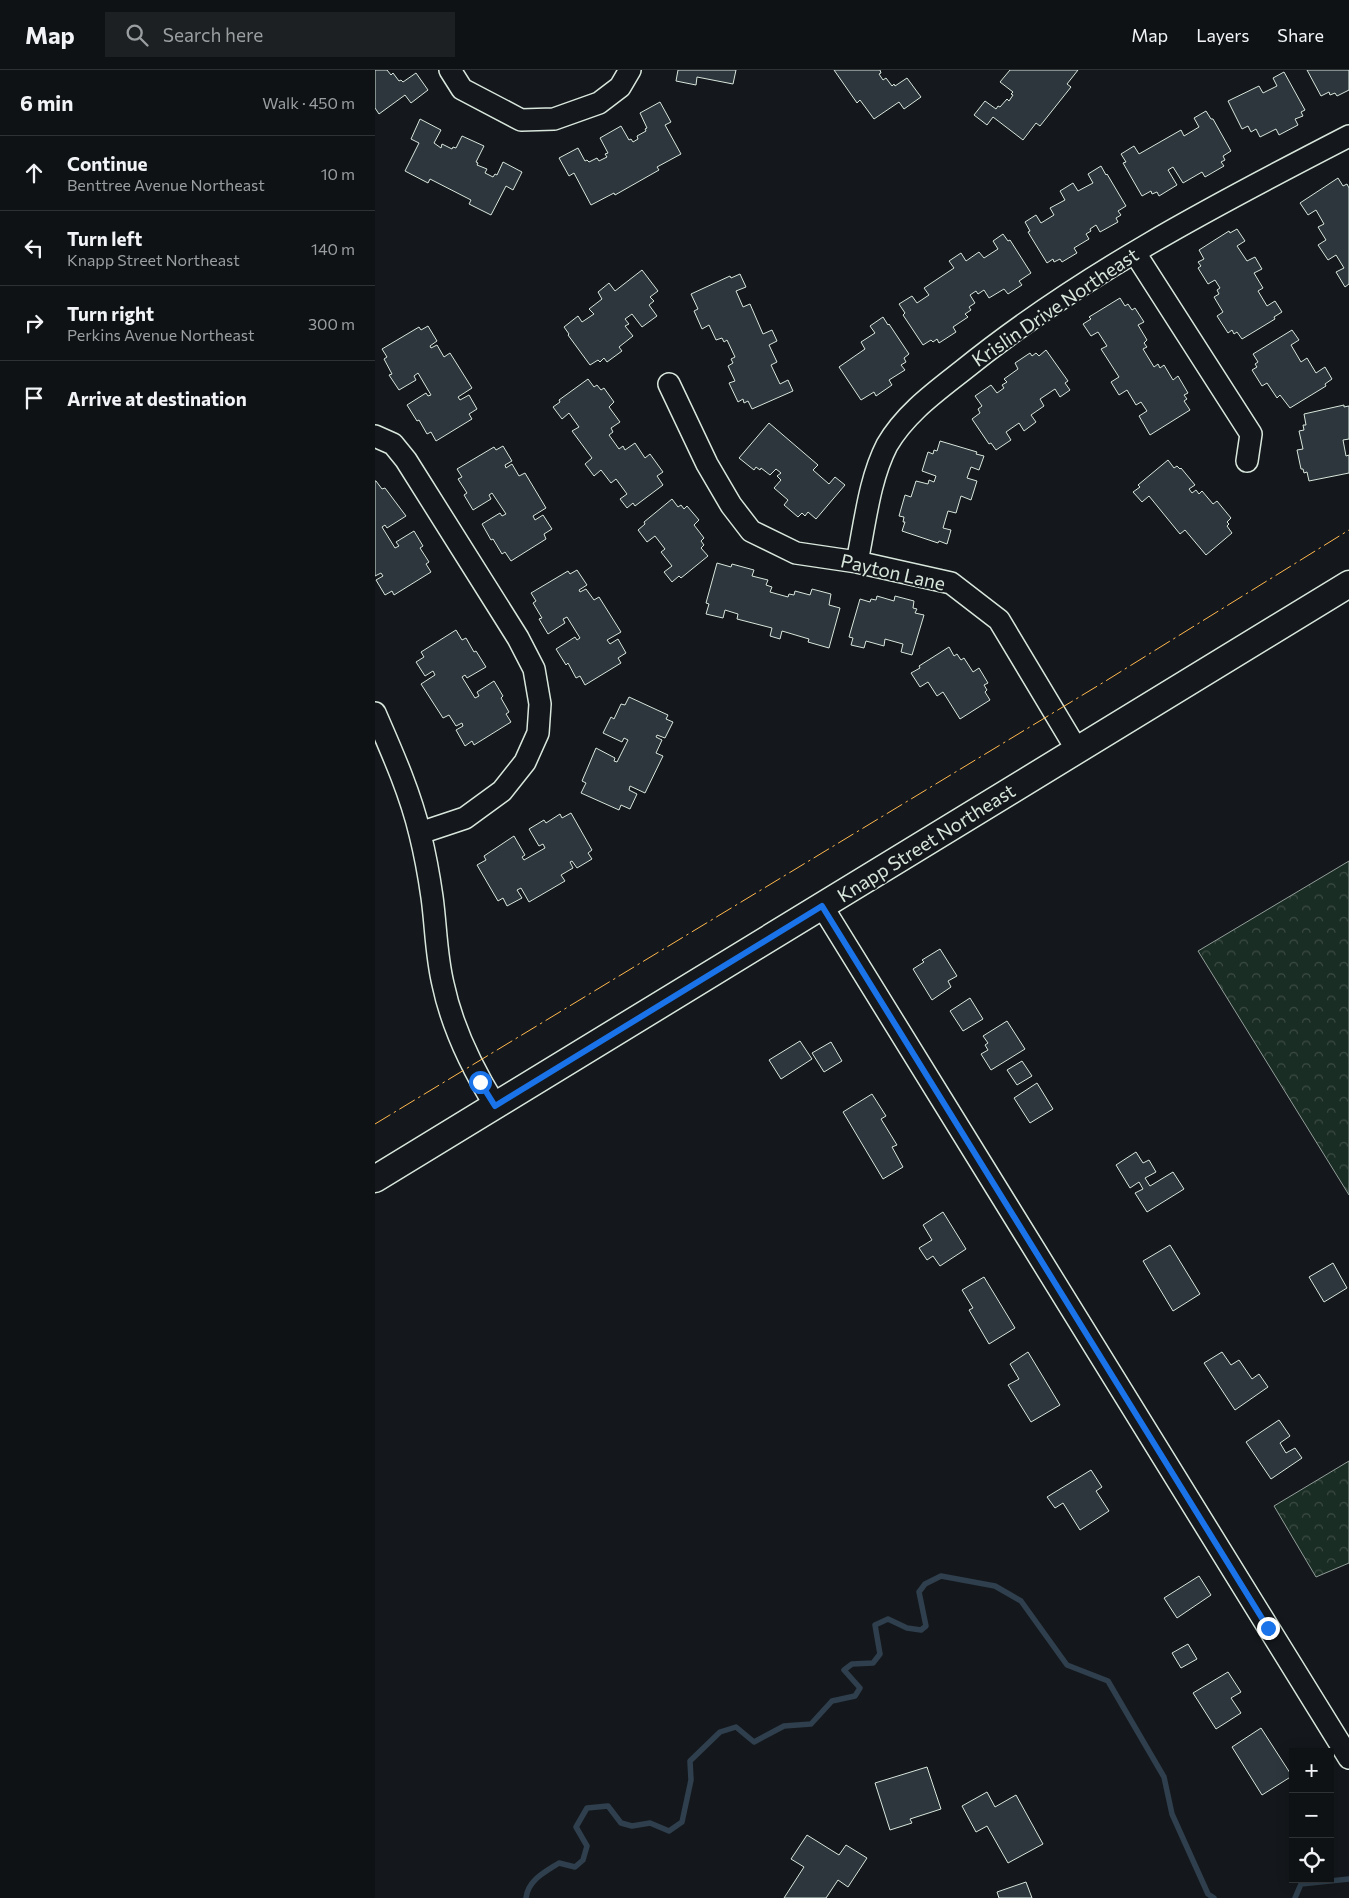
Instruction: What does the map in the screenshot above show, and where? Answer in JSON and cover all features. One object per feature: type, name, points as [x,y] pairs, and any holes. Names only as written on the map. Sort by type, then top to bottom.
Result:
[{"type":"main road","name":"Knapp Street Northeast","points":[[375,1179],[1349,584]]},
{"type":"street","points":[[450,70],[462,89],[521,120],[554,119],[599,103],[625,78]]},
{"type":"street","name":"Krislin Drive Northeast","points":[[857,562],[874,481],[887,446],[902,424],[923,402],[983,354],[1067,295],[1244,190],[1349,136]]},
{"type":"street","points":[[1135,253],[1251,434],[1247,460]]},
{"type":"street","name":"Payton Lane","points":[[669,384],[716,480],[731,505],[751,531],[796,553],[857,562],[951,583],[999,620],[1077,750]]},
{"type":"street","points":[[375,436],[393,444],[406,460],[518,638],[533,669],[540,704],[538,733],[532,748],[525,762],[501,792],[465,818],[420,833]]},
{"type":"street","points":[[375,713],[400,771],[420,833],[432,896],[437,949],[443,984],[453,1021],[480,1082],[495,1106]]},
{"type":"street","points":[[822,906],[1349,1758]]},
{"type":"green space","points":[[1349,861],[1349,1195],[1198,951]]},
{"type":"green space","points":[[1349,1461],[1349,1563],[1316,1577],[1274,1506]]},
{"type":"building","points":[[375,70],[387,70],[391,75],[393,73],[399,81],[403,82],[416,73],[428,90],[411,103],[405,95],[379,114],[375,108]]},
{"type":"building","points":[[678,70],[736,70],[733,84],[697,77],[696,85],[676,81]]},
{"type":"building","points":[[834,70],[880,70],[881,73],[879,74],[883,80],[886,78],[892,86],[907,78],[921,97],[904,109],[899,102],[874,119],[860,100],[857,103]]},
{"type":"building","points":[[1010,70],[1078,70],[1067,84],[1071,87],[1040,126],[1036,123],[1023,140],[993,117],[987,125],[974,115],[985,101],[996,109],[1007,99],[1009,101],[1013,92],[1000,82]]},
{"type":"building","points":[[1307,70],[1349,70],[1349,90],[1337,96],[1335,93],[1330,95],[1329,92],[1321,96]]},
{"type":"building","points":[[1284,72],[1305,110],[1301,112],[1303,116],[1295,119],[1298,125],[1279,135],[1276,129],[1260,137],[1256,129],[1251,132],[1248,126],[1242,129],[1228,101],[1259,86],[1263,93],[1277,86],[1273,78]]},
{"type":"building","points":[[660,102],[671,122],[665,125],[681,154],[657,167],[659,170],[615,195],[614,193],[591,205],[574,173],[569,176],[559,158],[578,148],[585,161],[589,162],[597,158],[599,161],[607,157],[605,154],[608,153],[600,138],[621,126],[629,140],[631,139],[633,142],[638,139],[637,136],[646,131],[645,129],[647,128],[640,113]]},
{"type":"building","points":[[1206,111],[1211,119],[1213,119],[1231,151],[1223,156],[1225,160],[1221,162],[1224,166],[1205,177],[1202,172],[1183,183],[1173,167],[1168,170],[1177,185],[1159,196],[1157,192],[1152,194],[1151,191],[1142,196],[1123,163],[1126,162],[1121,154],[1134,146],[1139,154],[1181,130],[1184,136],[1199,127],[1194,118]]},
{"type":"building","points":[[420,119],[441,130],[434,143],[441,148],[442,144],[452,149],[453,147],[456,148],[462,136],[484,146],[476,162],[478,163],[477,165],[487,169],[485,173],[493,177],[495,174],[497,175],[503,162],[522,172],[513,190],[506,186],[491,215],[469,204],[471,200],[430,179],[428,183],[405,171],[419,143],[411,139]]},
{"type":"building","points":[[1101,166],[1126,206],[1118,211],[1121,215],[1116,218],[1118,222],[1100,232],[1096,225],[1086,234],[1089,239],[1074,248],[1077,253],[1062,262],[1060,259],[1054,262],[1053,259],[1047,263],[1028,232],[1030,231],[1025,222],[1036,215],[1041,223],[1054,215],[1050,208],[1065,200],[1060,191],[1073,183],[1078,191],[1093,183],[1088,174]]},
{"type":"building","points":[[1338,178],[1343,186],[1347,184],[1349,188],[1349,284],[1345,287],[1336,272],[1344,268],[1336,255],[1328,260],[1318,245],[1326,240],[1318,227],[1324,224],[1316,210],[1308,215],[1300,203]]},
{"type":"building","points":[[1237,229],[1245,241],[1237,246],[1247,261],[1255,257],[1262,269],[1254,273],[1263,288],[1258,291],[1267,306],[1275,301],[1282,312],[1274,317],[1275,319],[1242,339],[1237,332],[1234,334],[1232,330],[1228,333],[1217,316],[1223,312],[1214,297],[1219,294],[1217,290],[1220,288],[1215,280],[1208,284],[1198,268],[1201,266],[1198,262],[1204,259],[1199,250],[1229,231],[1230,233]]},
{"type":"building","points":[[1003,234],[1008,241],[1010,240],[1031,273],[1019,281],[1022,285],[1008,294],[1004,289],[989,298],[984,290],[978,294],[976,291],[970,295],[975,303],[969,307],[971,310],[965,314],[968,317],[953,327],[956,332],[939,343],[937,339],[923,345],[903,315],[905,313],[899,304],[912,296],[917,303],[929,295],[924,288],[954,268],[949,261],[961,253],[966,261],[979,252],[984,258],[998,249],[993,241]]},
{"type":"building","points":[[642,270],[658,291],[650,297],[654,301],[649,305],[657,316],[642,327],[632,314],[625,319],[629,324],[625,326],[633,336],[619,347],[622,351],[607,362],[604,358],[600,362],[598,360],[590,365],[564,327],[578,316],[582,322],[594,314],[589,309],[602,299],[598,292],[609,283],[615,291]]},
{"type":"building","points":[[740,274],[746,287],[736,291],[743,307],[750,304],[763,334],[772,330],[777,341],[769,345],[777,362],[771,365],[780,384],[788,380],[793,391],[752,409],[748,401],[744,403],[743,399],[738,402],[729,383],[735,381],[728,366],[733,363],[731,359],[735,357],[727,340],[724,342],[722,338],[716,340],[709,325],[702,329],[694,311],[698,309],[691,294],[730,276],[731,278]]},
{"type":"building","points":[[1120,298],[1125,306],[1128,304],[1132,310],[1135,308],[1144,322],[1138,325],[1147,340],[1144,343],[1147,347],[1143,349],[1154,367],[1158,364],[1160,368],[1164,365],[1173,380],[1178,376],[1188,393],[1184,395],[1187,399],[1184,401],[1190,410],[1150,435],[1139,416],[1147,411],[1141,402],[1136,405],[1127,390],[1119,395],[1111,382],[1119,377],[1101,349],[1107,346],[1098,332],[1091,336],[1083,324],[1091,319],[1089,317]]},
{"type":"building","points":[[883,317],[909,354],[904,358],[906,362],[901,365],[905,370],[889,380],[892,385],[876,396],[874,392],[861,400],[839,367],[865,349],[861,342],[875,333],[870,326]]},
{"type":"building","points":[[428,326],[437,341],[430,346],[431,348],[437,345],[444,357],[450,353],[472,388],[458,397],[460,400],[469,395],[477,409],[469,414],[472,419],[436,441],[431,432],[427,434],[407,405],[426,393],[428,396],[431,395],[418,373],[414,376],[416,380],[399,390],[389,375],[392,374],[384,359],[387,357],[382,349],[419,327],[421,330]]},
{"type":"building","points":[[1292,330],[1299,340],[1291,345],[1301,362],[1307,358],[1316,373],[1325,367],[1332,379],[1325,384],[1326,386],[1290,408],[1280,395],[1277,398],[1267,383],[1262,386],[1252,370],[1257,367],[1255,364],[1258,362],[1253,354]]},
{"type":"building","points":[[1046,350],[1068,381],[1065,383],[1070,390],[1060,397],[1055,389],[1040,399],[1044,406],[1031,415],[1036,422],[1024,431],[1019,423],[1006,432],[1011,440],[996,450],[991,443],[989,444],[972,419],[980,413],[978,409],[982,406],[975,396],[991,385],[997,393],[1004,388],[1002,385],[1007,382],[1004,379],[1018,369],[1015,363],[1030,353],[1032,356],[1036,353],[1039,356]]},
{"type":"building","points":[[588,379],[594,387],[597,385],[601,390],[604,388],[614,402],[609,407],[620,422],[611,428],[613,432],[609,435],[619,449],[623,446],[625,450],[635,443],[645,458],[650,454],[663,472],[657,476],[663,485],[635,506],[633,503],[627,508],[620,499],[627,494],[616,479],[611,483],[601,470],[594,476],[585,464],[592,458],[572,431],[579,427],[569,413],[562,419],[553,407],[560,402],[559,400]]},
{"type":"building","points":[[1344,405],[1344,407],[1349,406],[1349,439],[1343,440],[1346,456],[1349,455],[1349,473],[1309,481],[1307,472],[1304,473],[1303,469],[1301,469],[1297,450],[1303,449],[1299,431],[1304,430],[1303,425],[1306,425],[1304,414]]},
{"type":"building","points":[[769,423],[818,465],[813,470],[829,484],[835,477],[845,485],[816,519],[808,512],[805,516],[802,513],[798,517],[784,505],[788,500],[774,488],[781,480],[777,476],[781,473],[776,469],[770,475],[761,468],[760,470],[756,467],[754,470],[739,458]]},
{"type":"building","points":[[940,441],[977,452],[976,454],[984,456],[979,470],[971,467],[967,478],[977,481],[971,500],[961,496],[956,513],[948,511],[943,528],[951,530],[947,544],[939,541],[938,543],[902,531],[905,522],[903,522],[904,517],[899,516],[905,495],[911,497],[916,481],[928,484],[929,480],[934,482],[936,476],[922,471],[928,452],[933,454],[934,450],[937,451]]},
{"type":"building","points":[[503,446],[512,461],[505,465],[506,468],[512,464],[519,476],[525,473],[546,508],[533,516],[535,520],[543,515],[552,529],[544,534],[546,539],[511,561],[505,552],[502,554],[493,539],[491,540],[482,524],[500,513],[502,516],[506,514],[492,493],[489,495],[491,499],[473,510],[464,495],[467,493],[458,479],[462,477],[457,469],[494,447],[496,450]]},
{"type":"building","points":[[1168,460],[1174,468],[1177,466],[1181,468],[1195,485],[1189,489],[1192,493],[1196,490],[1199,494],[1202,491],[1213,504],[1217,501],[1231,518],[1227,522],[1229,524],[1227,526],[1232,533],[1206,555],[1185,530],[1180,534],[1149,496],[1142,502],[1133,492],[1140,487],[1138,485]]},
{"type":"building","points":[[375,481],[382,489],[385,488],[406,516],[387,528],[385,525],[382,527],[395,548],[399,546],[396,542],[414,531],[423,546],[420,548],[429,562],[426,564],[431,572],[394,595],[392,591],[385,595],[376,580],[383,576],[381,573],[375,576]]},
{"type":"building","points":[[672,499],[678,507],[681,505],[684,509],[687,506],[699,520],[694,525],[704,538],[701,541],[704,545],[701,548],[708,556],[681,578],[679,576],[672,582],[664,572],[672,566],[661,552],[665,549],[655,536],[647,542],[638,530],[645,524],[644,522]]},
{"type":"building","points":[[717,563],[731,567],[732,564],[754,570],[752,576],[768,580],[766,585],[772,587],[770,592],[788,597],[789,594],[794,595],[795,591],[810,595],[812,589],[831,594],[829,605],[840,608],[829,648],[808,642],[809,639],[782,631],[780,639],[770,636],[772,628],[737,619],[738,614],[725,610],[723,618],[706,614],[709,604],[706,603]]},
{"type":"building","points":[[577,570],[587,585],[579,590],[580,592],[586,589],[594,600],[599,597],[621,632],[607,640],[610,644],[618,639],[626,653],[618,658],[621,663],[585,685],[580,676],[576,678],[568,663],[566,665],[556,649],[575,637],[577,640],[580,638],[567,617],[563,619],[565,623],[548,634],[539,619],[542,618],[533,603],[536,601],[531,593],[568,571],[570,574]]},
{"type":"building","points":[[877,596],[894,601],[895,596],[914,601],[913,608],[917,609],[915,613],[924,615],[912,655],[901,652],[903,644],[885,639],[884,646],[866,641],[864,648],[851,645],[853,638],[849,637],[860,599],[870,602],[871,599],[876,600]]},
{"type":"building","points":[[456,630],[462,640],[466,638],[486,667],[467,678],[465,675],[462,677],[475,698],[479,696],[477,692],[494,681],[503,696],[501,698],[509,712],[506,714],[511,722],[474,745],[472,741],[465,746],[456,730],[463,726],[462,723],[456,726],[449,715],[443,718],[421,684],[435,675],[433,671],[425,676],[416,662],[424,657],[421,652]]},
{"type":"building","points":[[949,647],[954,656],[957,654],[961,660],[964,658],[973,672],[979,668],[988,683],[984,685],[987,690],[985,692],[990,700],[960,719],[943,692],[937,696],[928,682],[920,687],[911,673]]},
{"type":"building","points":[[629,697],[668,715],[666,719],[673,722],[665,738],[657,735],[656,737],[662,740],[656,753],[663,756],[645,793],[630,786],[629,790],[637,794],[630,809],[621,805],[619,810],[581,793],[586,783],[582,781],[596,748],[615,758],[614,761],[617,762],[628,740],[624,738],[622,742],[603,733],[611,717],[614,719],[621,704],[625,705]]},
{"type":"building","points":[[571,813],[592,850],[588,853],[592,859],[577,868],[572,861],[570,862],[573,868],[561,875],[565,881],[529,902],[521,888],[517,890],[522,898],[507,906],[503,898],[498,901],[477,865],[486,860],[484,856],[514,836],[525,855],[522,857],[524,860],[545,848],[543,844],[539,846],[529,829],[544,820],[546,823],[560,814],[562,818]]},
{"type":"building","points":[[940,949],[957,976],[948,981],[951,987],[932,1000],[913,969],[924,962],[922,960]]},
{"type":"building","points":[[970,998],[983,1019],[963,1031],[950,1011]]},
{"type":"building","points":[[1007,1021],[1025,1049],[991,1070],[981,1054],[988,1050],[985,1045],[988,1043],[983,1036]]},
{"type":"building","points":[[800,1041],[812,1059],[781,1079],[769,1060]]},
{"type":"building","points":[[831,1042],[842,1061],[824,1072],[812,1053]]},
{"type":"building","points":[[1022,1061],[1032,1076],[1017,1085],[1007,1070]]},
{"type":"building","points":[[1037,1083],[1053,1109],[1030,1123],[1014,1098]]},
{"type":"building","points":[[872,1094],[886,1116],[881,1119],[897,1145],[892,1147],[903,1167],[883,1179],[843,1112]]},
{"type":"building","points":[[1136,1152],[1143,1163],[1149,1160],[1156,1172],[1145,1178],[1150,1186],[1173,1172],[1184,1189],[1147,1212],[1135,1193],[1143,1189],[1139,1182],[1130,1188],[1116,1165]]},
{"type":"building","points":[[943,1212],[966,1249],[940,1266],[933,1256],[927,1260],[919,1248],[932,1240],[923,1225]]},
{"type":"building","points":[[1170,1245],[1200,1294],[1173,1311],[1143,1261]]},
{"type":"building","points":[[1333,1263],[1347,1288],[1324,1302],[1309,1277]]},
{"type":"building","points":[[984,1277],[1015,1328],[989,1344],[969,1310],[973,1308],[962,1290]]},
{"type":"building","points":[[1028,1352],[1060,1405],[1031,1422],[1008,1385],[1019,1379],[1010,1364]]},
{"type":"building","points":[[1222,1352],[1231,1365],[1239,1360],[1252,1379],[1259,1374],[1268,1387],[1235,1410],[1204,1363]]},
{"type":"building","points":[[1279,1420],[1290,1436],[1280,1443],[1286,1453],[1295,1448],[1302,1458],[1271,1479],[1246,1442]]},
{"type":"building","points":[[1091,1470],[1102,1487],[1096,1491],[1109,1511],[1080,1530],[1063,1503],[1055,1508],[1047,1497]]},
{"type":"building","points":[[1199,1576],[1211,1595],[1177,1618],[1164,1598]]},
{"type":"building","points":[[1188,1644],[1197,1659],[1181,1668],[1172,1653]]},
{"type":"building","points":[[1228,1672],[1241,1692],[1231,1698],[1241,1713],[1216,1729],[1193,1693]]},
{"type":"building","points":[[1261,1728],[1289,1771],[1289,1778],[1262,1795],[1232,1747]]},
{"type":"building","points":[[927,1767],[941,1809],[910,1819],[912,1823],[890,1830],[875,1783]]},
{"type":"building","points":[[987,1792],[995,1807],[1016,1795],[1043,1844],[1008,1863],[987,1826],[976,1832],[962,1806]]},
{"type":"building","points":[[807,1835],[839,1855],[846,1845],[867,1858],[848,1887],[838,1880],[826,1898],[784,1898],[804,1867],[791,1859]]},
{"type":"building","points":[[1026,1882],[1032,1898],[999,1898],[997,1892]]},
{"type":"waterway","points":[[526,1898],[530,1886],[548,1870],[559,1863],[575,1867],[583,1860],[587,1846],[576,1827],[587,1808],[608,1806],[621,1823],[632,1826],[650,1823],[669,1831],[682,1822],[691,1780],[690,1761],[720,1732],[736,1727],[754,1742],[784,1726],[811,1724],[832,1701],[855,1696],[860,1688],[844,1670],[852,1664],[873,1663],[880,1654],[875,1625],[888,1619],[907,1628],[921,1630],[926,1626],[919,1592],[925,1584],[941,1576],[995,1586],[1021,1601],[1067,1665],[1108,1681],[1164,1777],[1172,1814],[1208,1894],[1214,1898]]},
{"type":"waterway","points":[[1295,1898],[1301,1884],[1349,1879]]},
{"type":"power","points":[[375,1124],[1104,682],[1349,530]]},
{"type":"route","points":[[480,1082],[495,1106],[822,906],[1268,1628]]}]
